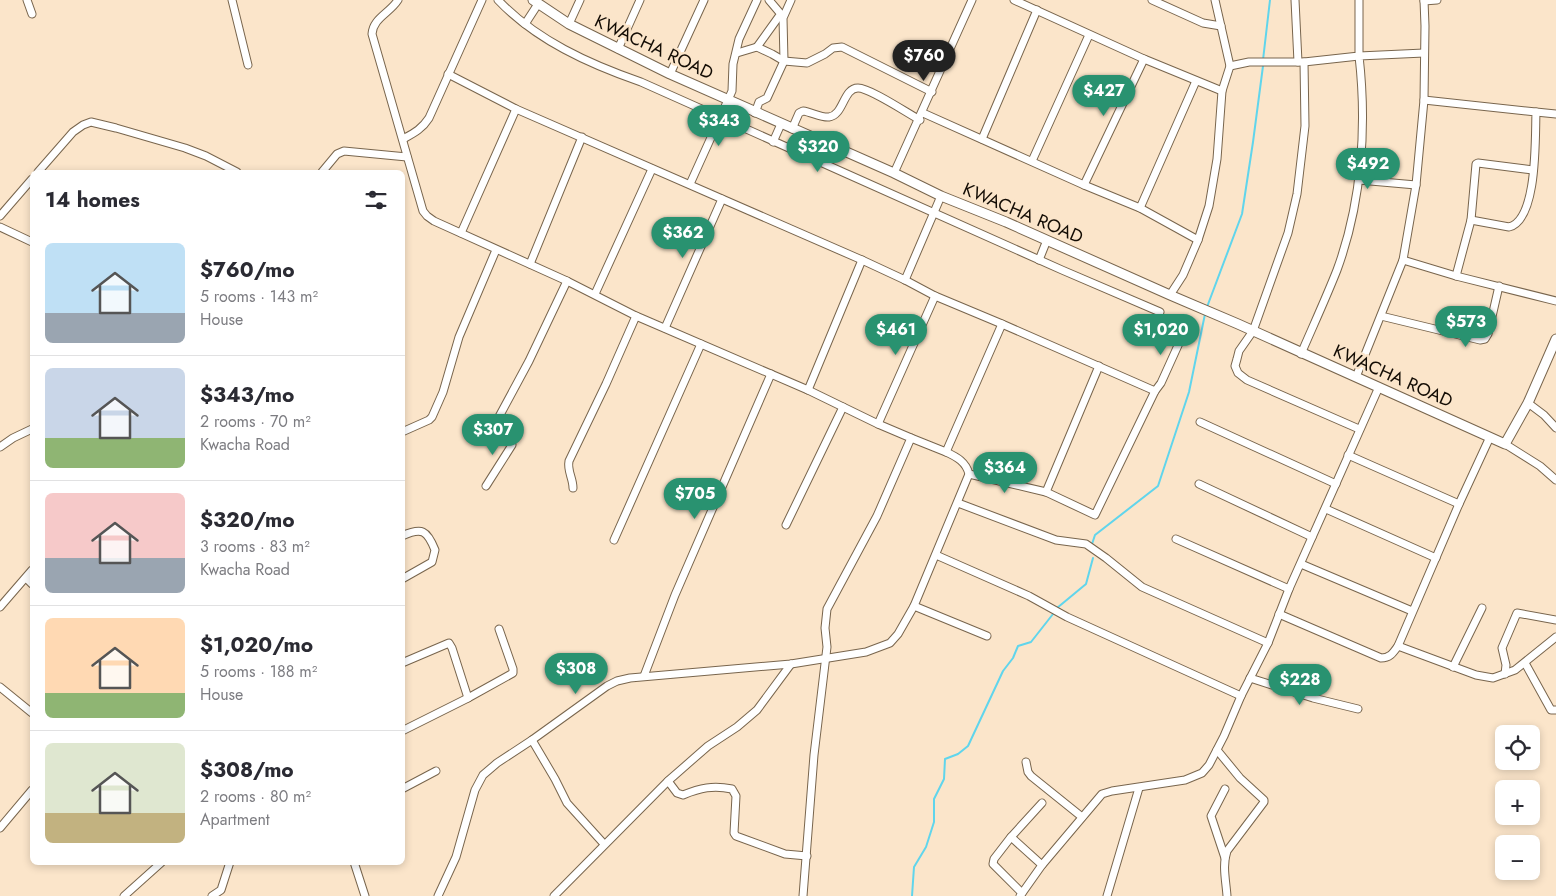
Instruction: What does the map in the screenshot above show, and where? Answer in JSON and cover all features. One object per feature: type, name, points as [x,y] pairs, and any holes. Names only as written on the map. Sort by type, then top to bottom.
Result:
[{"type":"main road","name":"KWACHA ROAD","points":[[535,2],[569,24],[618,49],[755,113],[894,173],[941,196],[1047,240],[1505,444]]},
{"type":"main road","points":[[1505,444],[1528,403],[1556,339]]},
{"type":"street","points":[[28,0],[32,14]]},
{"type":"street","points":[[232,0],[248,65]]},
{"type":"street","points":[[398,0],[389,11],[376,21],[372,34],[423,211],[427,216],[496,250],[595,294],[636,316],[808,390],[878,424],[957,457],[964,463],[969,474],[914,606],[898,634],[890,643],[866,652],[825,659],[791,664],[644,676],[617,681],[607,686],[497,763],[483,775],[475,790],[468,821],[456,857],[438,896]]},
{"type":"street","points":[[402,139],[424,126],[482,0]]},
{"type":"street","points":[[498,0],[525,24],[576,56],[640,82],[1160,312]]},
{"type":"street","points":[[569,24],[580,0]]},
{"type":"street","points":[[618,49],[640,0]]},
{"type":"street","points":[[670,74],[704,0]]},
{"type":"street","points":[[690,184],[729,100],[733,89],[733,64],[739,39],[757,0]]},
{"type":"street","points":[[755,113],[759,102],[767,98],[784,61],[781,16],[769,0]]},
{"type":"street","points":[[757,48],[791,0]]},
{"type":"street","points":[[894,173],[972,0]]},
{"type":"street","points":[[1014,0],[1089,35],[1222,91]]},
{"type":"street","points":[[1152,0],[1203,23],[1221,26]]},
{"type":"street","points":[[1170,296],[1183,275],[1198,240],[1209,206],[1217,159],[1222,91],[1230,66],[1215,0]]},
{"type":"street","points":[[1294,0],[1301,62],[1305,126],[1298,194],[1288,233],[1253,331],[1239,351],[1235,366],[1238,373],[1247,380],[1359,429]]},
{"type":"street","points":[[1301,354],[1338,268],[1359,180],[1363,93],[1359,56],[1359,0]]},
{"type":"street","points":[[1356,377],[1403,260],[1416,185],[1424,100],[1424,1],[1437,0]]},
{"type":"street","points":[[525,24],[535,2]]},
{"type":"street","points":[[982,139],[1036,10]]},
{"type":"street","points":[[1032,161],[1089,35]]},
{"type":"street","points":[[737,53],[757,48],[784,61],[807,62],[833,48],[842,47],[932,92]]},
{"type":"street","points":[[1230,66],[1249,62],[1301,62],[1359,56],[1424,53]]},
{"type":"street","points":[[1084,185],[1144,59]]},
{"type":"street","points":[[448,74],[516,109],[862,260],[906,280],[935,296],[1155,390]]},
{"type":"street","points":[[1140,208],[1196,81]]},
{"type":"street","points":[[792,129],[799,113],[803,111],[828,117],[833,116],[851,90],[858,88],[921,116],[982,139],[1140,208],[1198,240]]},
{"type":"street","points":[[1424,100],[1556,114]]},
{"type":"street","points":[[461,233],[516,109]]},
{"type":"street","points":[[1471,220],[1510,227],[1518,223],[1528,206],[1533,170],[1536,112]]},
{"type":"street","points":[[40,170],[73,132],[90,122],[185,148],[233,170]]},
{"type":"street","points":[[773,142],[781,124]]},
{"type":"street","points":[[530,264],[582,137]]},
{"type":"street","points":[[814,159],[822,142]]},
{"type":"street","points":[[324,170],[338,154],[344,151],[407,157]]},
{"type":"street","points":[[1456,276],[1471,220],[1476,164],[1533,170]]},
{"type":"street","points":[[595,294],[652,169]]},
{"type":"street","points":[[1359,180],[1416,185]]},
{"type":"street","points":[[0,216],[30,181]]},
{"type":"street","points":[[906,280],[941,196]]},
{"type":"street","points":[[665,328],[722,199]]},
{"type":"street","points":[[0,228],[30,241]]},
{"type":"street","points":[[1039,260],[1047,240]]},
{"type":"street","points":[[405,431],[432,417],[443,392],[459,337],[496,250]]},
{"type":"street","points":[[808,390],[862,260]]},
{"type":"street","points":[[1403,260],[1456,276],[1556,301]]},
{"type":"street","points":[[486,486],[512,445],[496,434],[493,430],[494,426],[529,361],[567,281]]},
{"type":"street","points":[[1381,316],[1480,340],[1485,339],[1488,334],[1499,286]]},
{"type":"street","points":[[878,424],[935,296]]},
{"type":"street","points":[[573,488],[568,471],[569,461],[636,316]]},
{"type":"street","points":[[946,452],[1002,324]]},
{"type":"street","points":[[969,474],[1046,492],[1094,515],[1097,514],[1185,330]]},
{"type":"street","points":[[614,540],[701,344]]},
{"type":"street","points":[[1046,492],[1099,366]]},
{"type":"street","points":[[644,676],[675,596],[771,374]]},
{"type":"street","points":[[1042,803],[998,853],[993,864],[1021,895],[1042,865],[1102,794],[1186,780],[1202,774],[1217,750],[1241,696],[1268,643],[1289,589],[1326,510],[1378,387]]},
{"type":"street","points":[[1528,403],[1544,415],[1556,428]]},
{"type":"street","points":[[786,525],[843,407]]},
{"type":"street","points":[[1200,422],[1336,484]]},
{"type":"street","points":[[0,447],[30,430]]},
{"type":"street","points":[[1279,614],[1381,658],[1391,656],[1398,646],[1490,437]]},
{"type":"street","points":[[803,896],[815,745],[827,647],[825,623],[829,603],[877,516],[911,438]]},
{"type":"street","points":[[1505,444],[1540,466],[1556,480]]},
{"type":"street","points":[[1348,455],[1459,504]]},
{"type":"street","points":[[1199,484],[1312,537]]},
{"type":"street","points":[[958,503],[1056,540],[1086,544],[1142,586],[1268,643]]},
{"type":"street","points":[[1326,510],[1436,558]]},
{"type":"street","points":[[405,535],[417,530],[422,531],[430,538],[434,550],[432,562],[405,577]]},
{"type":"street","points":[[1176,539],[1289,589]]},
{"type":"street","points":[[936,554],[1029,596],[1062,615],[1241,696]]},
{"type":"street","points":[[1301,564],[1412,611]]},
{"type":"street","points":[[0,607],[30,573]]},
{"type":"street","points":[[26,578],[30,582]]},
{"type":"street","points":[[914,606],[987,636]]},
{"type":"street","points":[[1453,667],[1482,608]]},
{"type":"street","points":[[1505,674],[1506,665],[1502,648],[1517,612],[1556,620]]},
{"type":"street","points":[[405,730],[513,673],[499,629]]},
{"type":"street","points":[[1398,646],[1487,678],[1505,674],[1525,663],[1556,637]]},
{"type":"street","points":[[405,662],[449,643],[468,698]]},
{"type":"street","points":[[1525,663],[1551,710],[1556,710]]},
{"type":"street","points":[[554,896],[668,781],[708,746],[752,715],[763,704],[791,664]]},
{"type":"street","points":[[1250,678],[1313,698],[1358,709]]},
{"type":"street","points":[[0,687],[30,711]]},
{"type":"street","points":[[532,740],[567,803],[604,844]]},
{"type":"street","points":[[1217,750],[1240,778],[1264,800],[1227,851],[1225,858]]},
{"type":"street","points":[[1026,762],[1031,776],[1082,817]]},
{"type":"street","points":[[405,788],[436,772]]},
{"type":"street","points":[[668,781],[677,793],[683,795],[703,787],[714,786],[732,789],[736,796],[734,833],[736,836],[785,854],[807,856]]},
{"type":"street","points":[[1107,896],[1139,788]]},
{"type":"street","points":[[1225,789],[1211,816],[1225,858],[1227,896]]},
{"type":"street","points":[[0,828],[30,792]]},
{"type":"street","points":[[1011,837],[1042,865]]},
{"type":"street","points":[[124,896],[133,893],[159,865]]},
{"type":"street","points":[[212,896],[221,890],[229,865]]},
{"type":"street","points":[[355,865],[365,896]]},
{"type":"waterway","points":[[1263,60],[1270,0]]},
{"type":"waterway","points":[[1207,307],[1242,214],[1263,66]]},
{"type":"waterway","points":[[1092,544],[1095,535],[1158,486],[1189,392],[1205,314]]},
{"type":"waterway","points":[[1057,608],[1086,584],[1093,558]]},
{"type":"waterway","points":[[912,896],[914,867],[926,847],[934,822],[934,799],[944,779],[945,759],[958,754],[968,746],[1003,671],[1013,658],[1018,646],[1031,642],[1053,614]]}]
